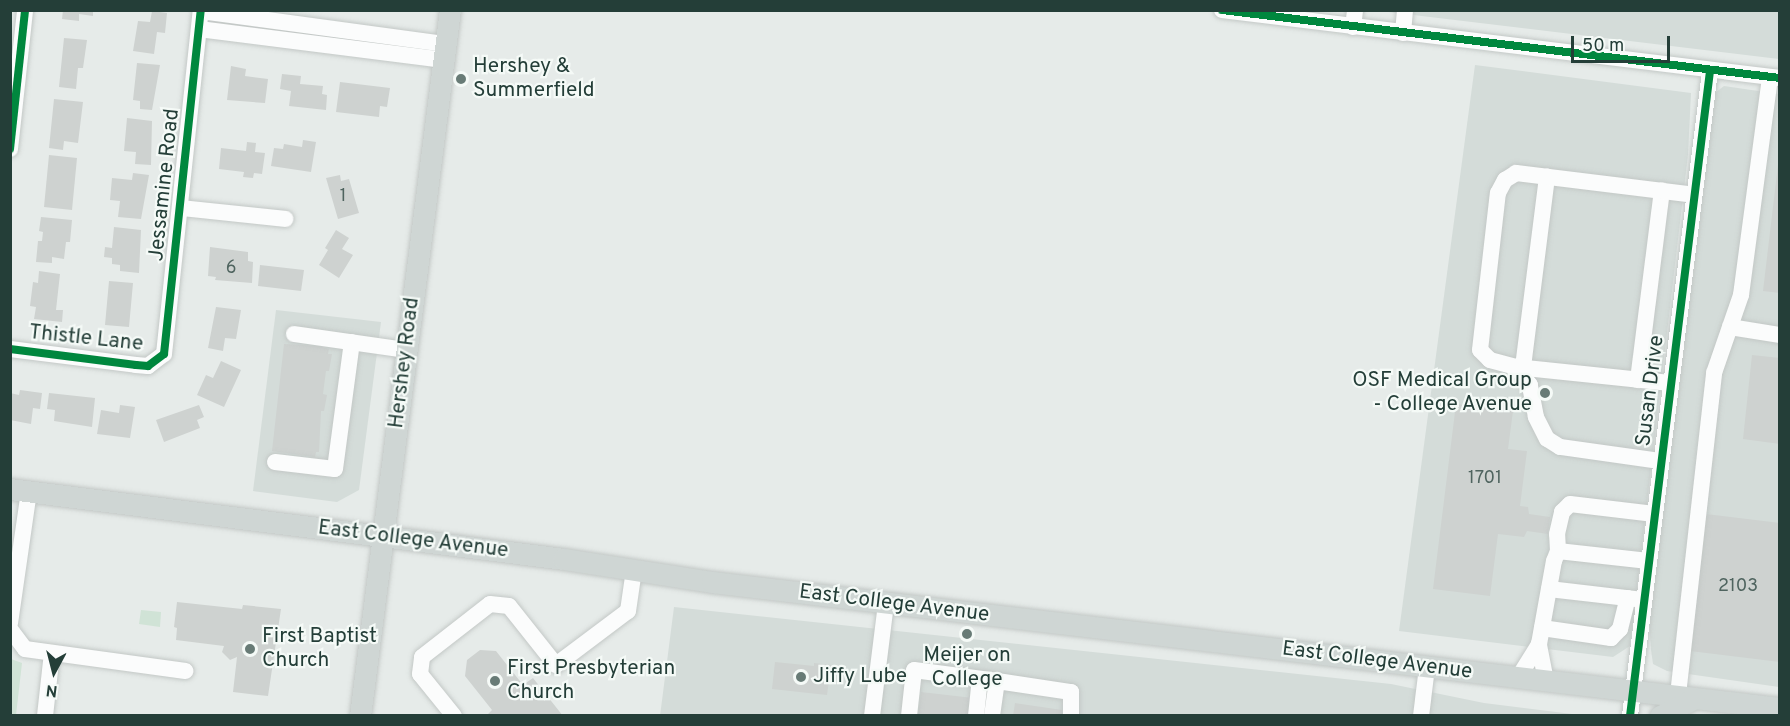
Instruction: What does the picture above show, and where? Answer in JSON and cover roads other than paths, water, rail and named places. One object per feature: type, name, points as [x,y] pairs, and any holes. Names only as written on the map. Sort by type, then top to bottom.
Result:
[{"type":"main road","name":"Hershey Road","points":[[360,716],[450,10]]},
{"type":"main road","name":"East College Avenue","points":[[20,490],[886,603],[1632,690],[1768,710]]},
{"type":"main road","points":[[1660,716],[1688,697]]},
{"type":"street","points":[[10,149],[25,10]]},
{"type":"street","points":[[1222,10],[1354,19],[1403,33],[1775,77],[1771,131],[1741,295],[1714,374],[1688,697]]},
{"type":"street","points":[[1403,33],[1405,10]]},
{"type":"street","points":[[201,11],[341,30],[445,52]]},
{"type":"street","name":"Jessamine Road","points":[[158,361],[167,345],[201,11]]},
{"type":"street","points":[[199,29],[339,47],[445,52]]},
{"type":"street","points":[[339,47],[341,30]]},
{"type":"street","name":"Susan Drive","points":[[1630,716],[1635,599],[1648,561],[1710,71]]},
{"type":"street","points":[[1670,383],[1520,367],[1490,360],[1480,350],[1498,193],[1505,180],[1516,173],[1694,195]]},
{"type":"street","points":[[1547,177],[1520,367],[1530,385],[1536,417],[1547,439],[1560,447],[1660,461]]},
{"type":"street","points":[[1638,380],[1662,191]]},
{"type":"street","points":[[181,208],[285,219]]},
{"type":"street","points":[[1730,327],[1779,334]]},
{"type":"street","points":[[294,334],[406,350]]},
{"type":"street","points":[[275,462],[335,469],[352,342]]},
{"type":"street","name":"Thistle Lane","points":[[10,349],[148,366],[158,361]]},
{"type":"street","points":[[10,623],[20,490]]},
{"type":"street","points":[[1546,681],[1541,636],[1558,552],[1557,534],[1562,512],[1570,504],[1654,514]]},
{"type":"street","points":[[1558,552],[1648,561]]},
{"type":"street","points":[[454,716],[420,674],[422,657],[490,604],[509,606],[556,665],[628,611],[634,570]]},
{"type":"street","points":[[1541,636],[1611,638],[1620,629],[1635,599],[1549,589]]},
{"type":"street","points":[[872,716],[886,603]]},
{"type":"street","points":[[10,629],[25,649],[185,671]]},
{"type":"street","points":[[1518,678],[1541,636]]},
{"type":"street","points":[[45,716],[52,653]]},
{"type":"street","points":[[1421,716],[1427,667]]},
{"type":"street","points":[[909,716],[914,670],[1071,692],[1071,716]]},
{"type":"street","points":[[976,716],[988,680]]},
{"type":"street","points":[[988,680],[992,716]]},
{"type":"place","name":"Hershey & Summerfield","points":[[461,79]]},
{"type":"place","name":"OSF Medical Group - College Avenue","points":[[1545,393]]},
{"type":"place","name":"Meijer on College","points":[[967,634]]},
{"type":"place","name":"First Baptist Church","points":[[250,649]]},
{"type":"place","name":"Jiffy Lube","points":[[801,677]]},
{"type":"place","name":"First Presbyterian Church","points":[[495,681]]}]
